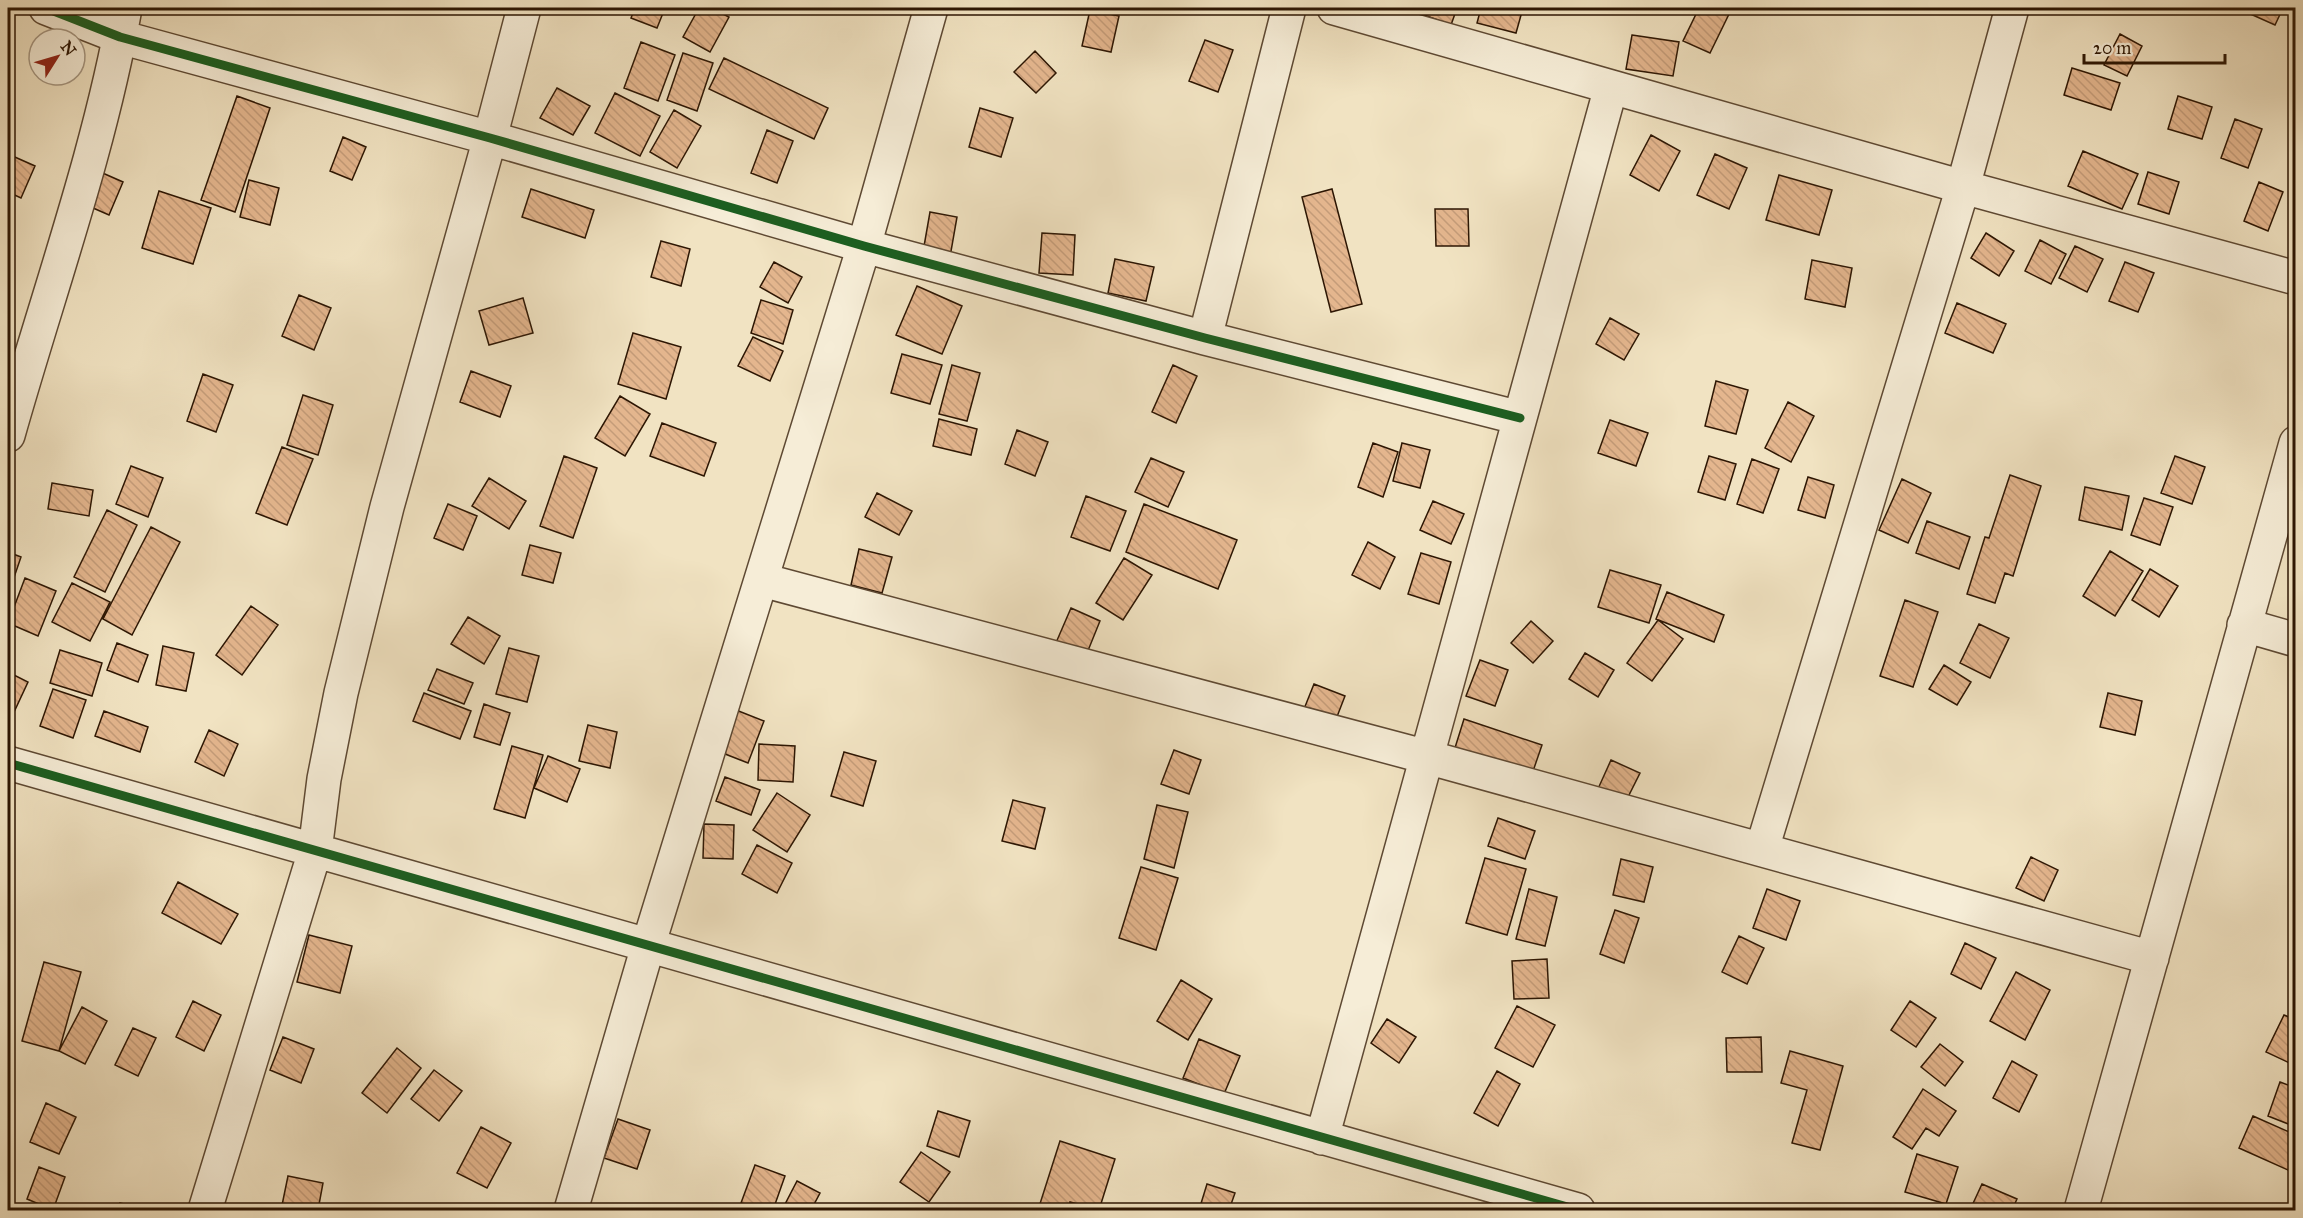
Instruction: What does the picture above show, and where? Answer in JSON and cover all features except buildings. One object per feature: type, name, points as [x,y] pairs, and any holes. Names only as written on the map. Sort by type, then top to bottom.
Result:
[{"type":"street","points":[[45,8],[122,22],[490,138],[864,246],[1205,338],[1520,418]]},
{"type":"street","points":[[205,1210],[315,851],[324,779],[341,693],[387,507],[524,8]]},
{"type":"street","points":[[571,1210],[648,946],[864,246],[931,8]]},
{"type":"street","points":[[1205,338],[1289,8]]},
{"type":"street","points":[[1334,8],[1963,187],[2295,278]]},
{"type":"street","points":[[1762,849],[1963,187],[2012,8]]},
{"type":"street","points":[[8,435],[82,194],[122,22]]},
{"type":"street","points":[[1322,1138],[1611,87]]},
{"type":"street","points":[[2081,1210],[2295,443]]},
{"type":"street","points":[[762,580],[1427,757],[2152,958]]},
{"type":"street","points":[[2244,625],[2295,640]]},
{"type":"street","points":[[8,763],[1578,1210]]},
{"type":"cycle path","points":[[46,8],[120,37],[490,138],[864,246],[1205,338],[1520,418]]},
{"type":"cycle path","points":[[8,763],[1578,1210]]}]
